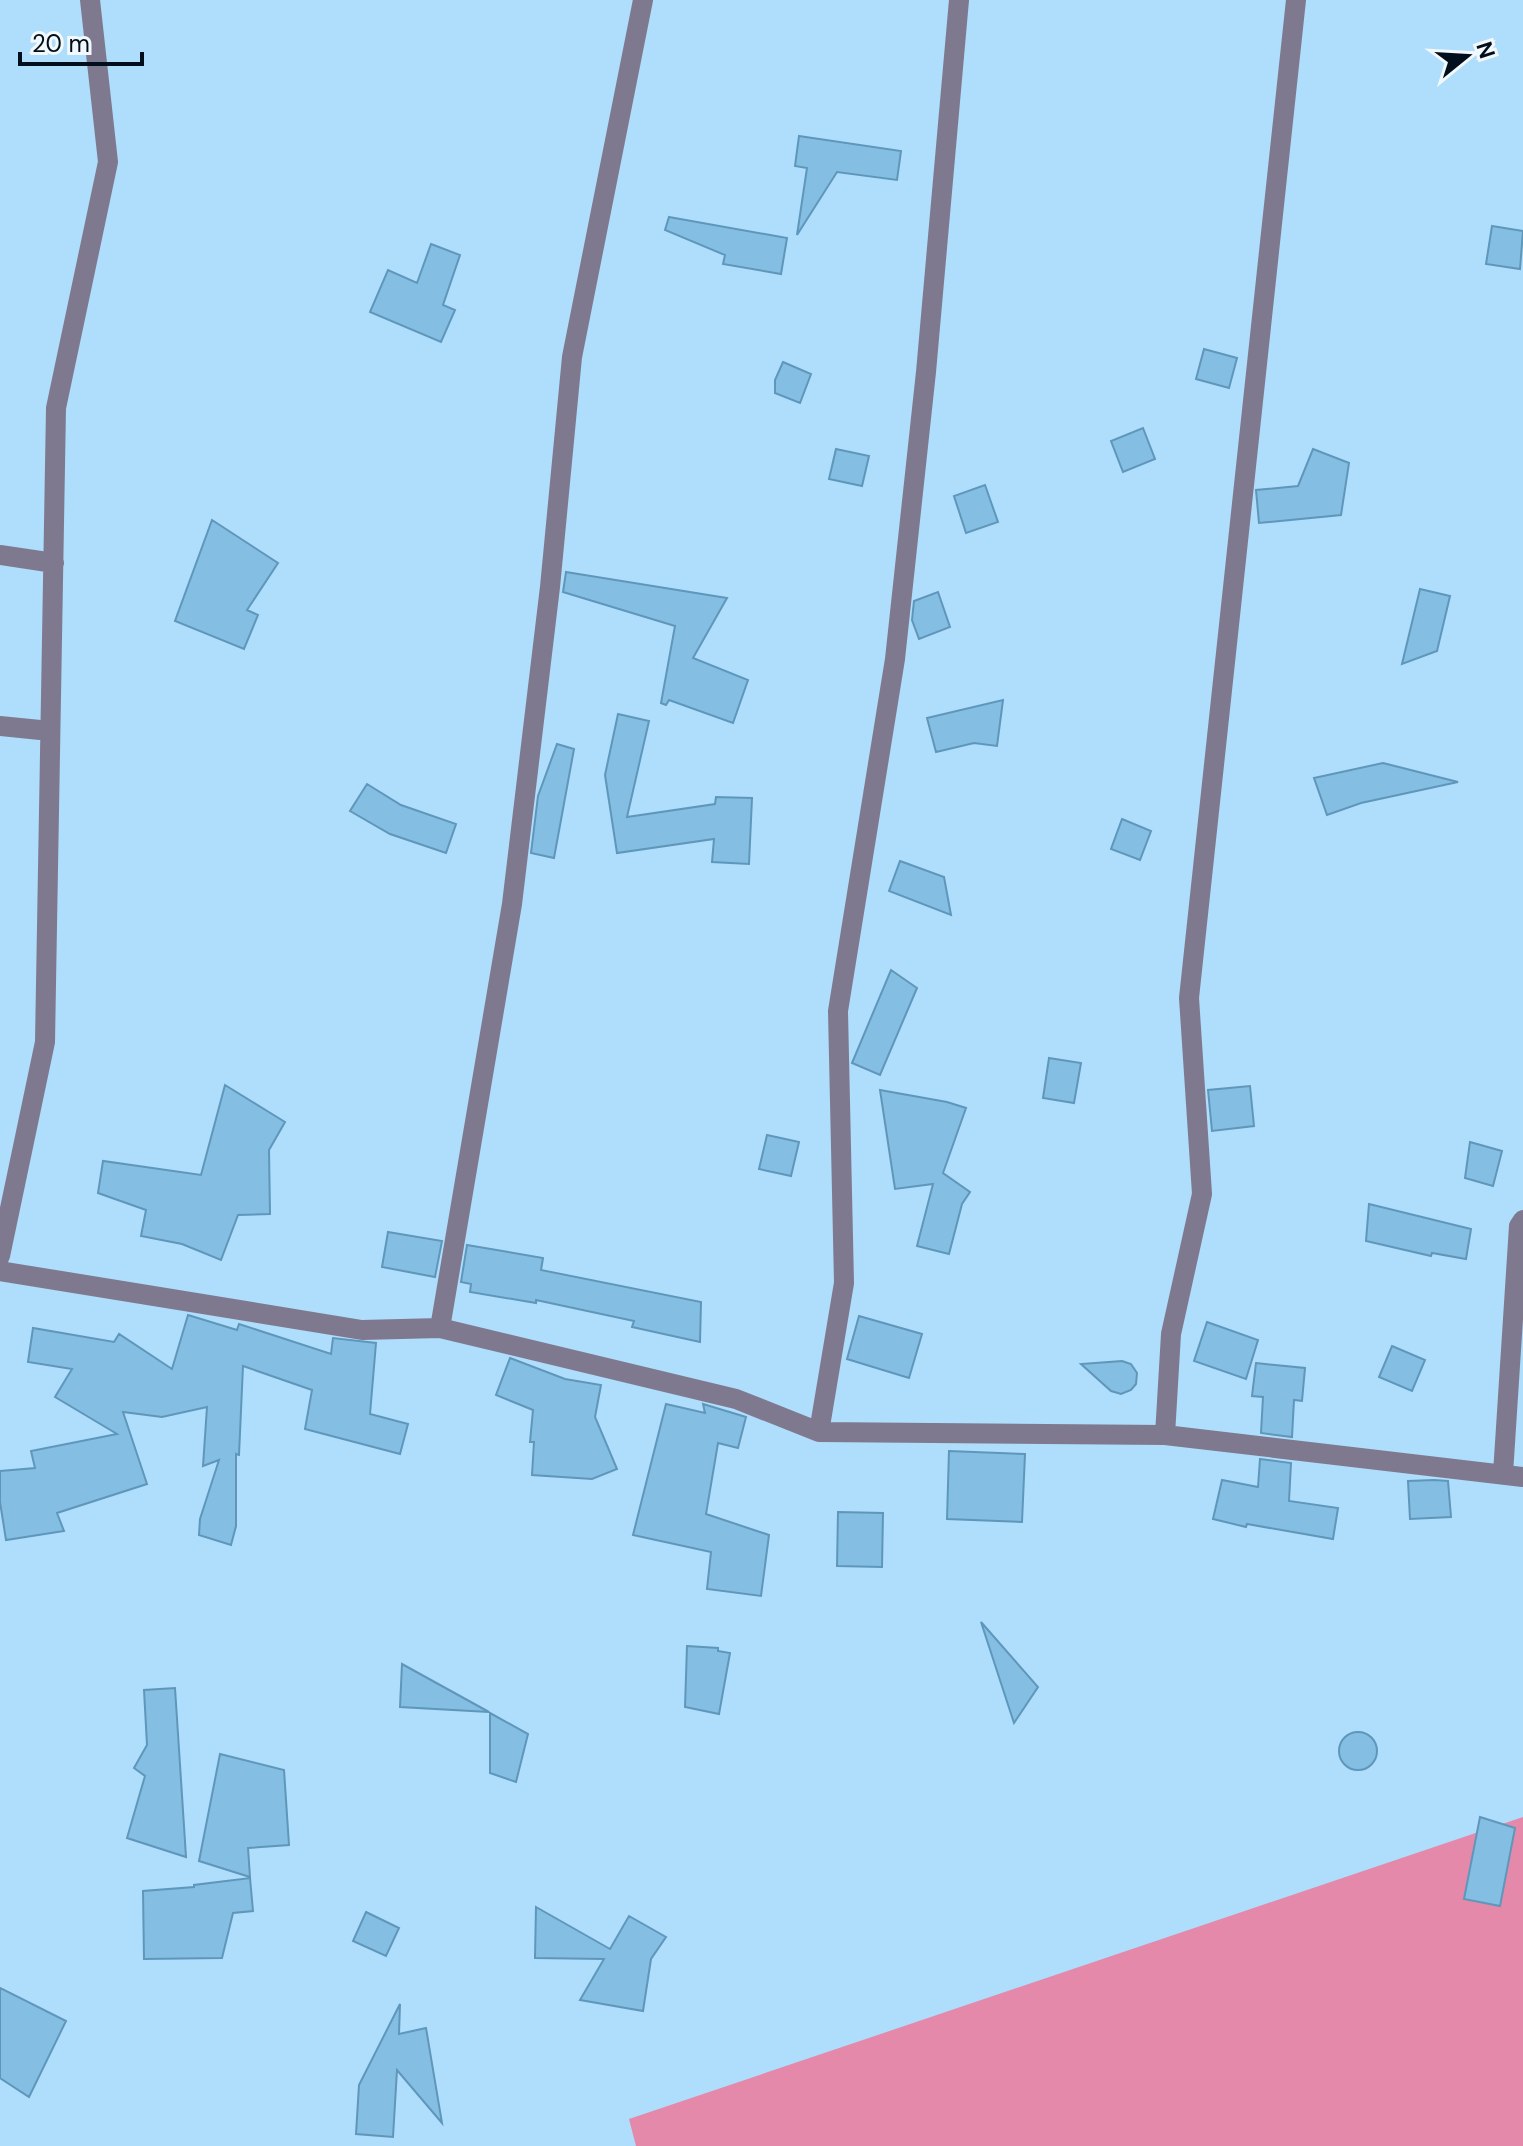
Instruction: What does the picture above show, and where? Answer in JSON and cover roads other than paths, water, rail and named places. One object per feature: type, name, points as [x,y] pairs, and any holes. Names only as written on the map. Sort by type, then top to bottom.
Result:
[{"type":"street","points":[[0,1256],[45,1042],[56,408],[108,162],[90,0]]},
{"type":"street","points":[[440,1328],[512,904],[550,587],[572,357],[643,0]]},
{"type":"street","points":[[819,1432],[844,1283],[838,1011],[895,659],[926,372],[959,0]]},
{"type":"street","points":[[1165,1435],[1171,1334],[1202,1194],[1189,998],[1296,0]]},
{"type":"street","points":[[0,555],[54,563]]},
{"type":"street","points":[[0,726],[50,731]]},
{"type":"street","points":[[0,1271],[362,1330],[440,1328],[736,1399],[819,1432],[1165,1435],[1513,1476],[1519,1226],[1523,1220]]}]
